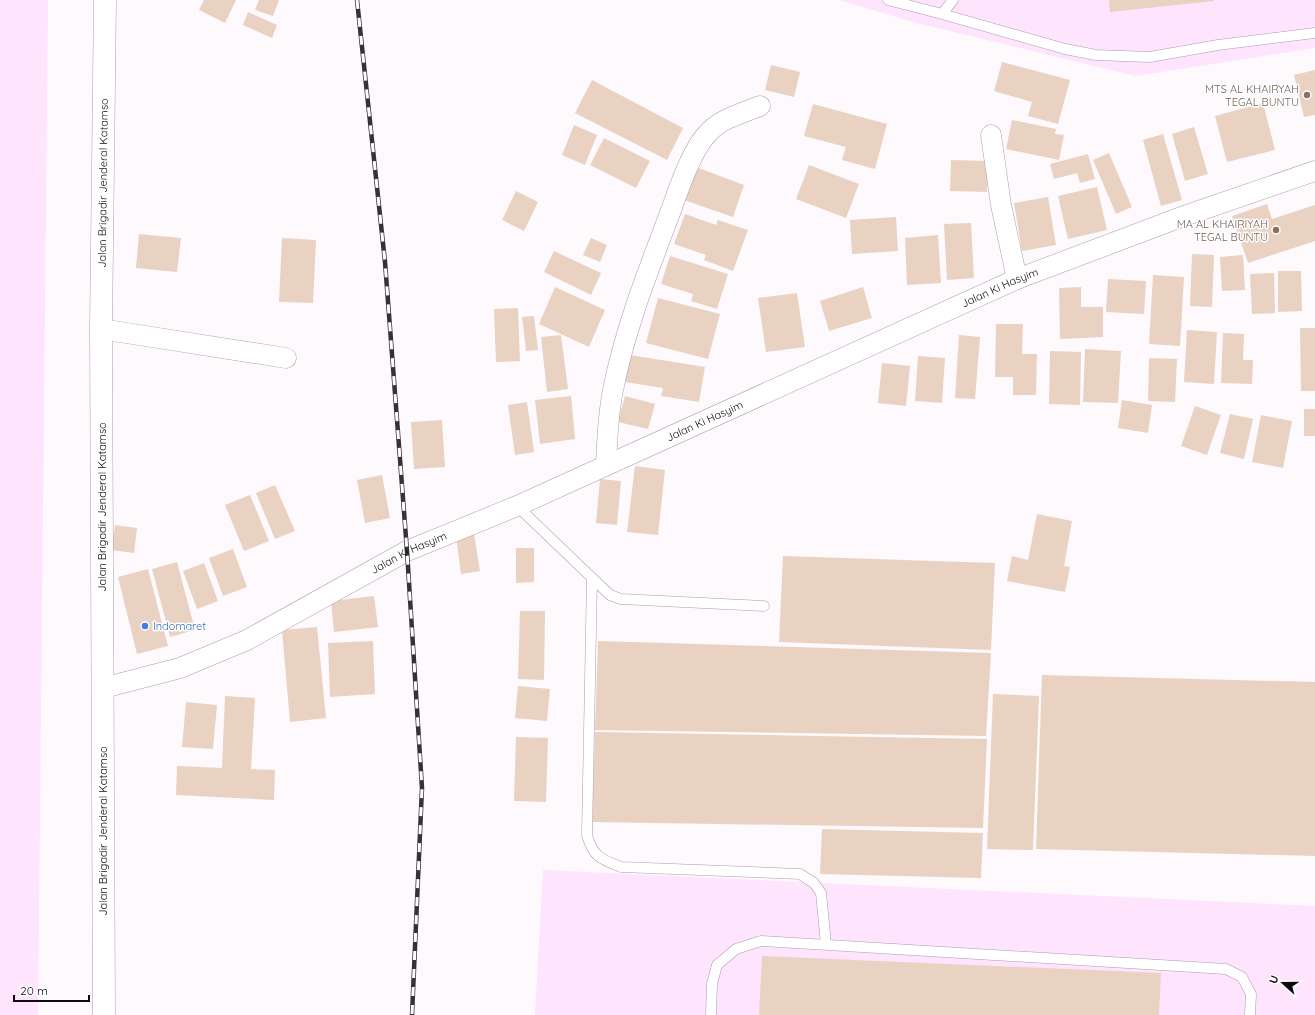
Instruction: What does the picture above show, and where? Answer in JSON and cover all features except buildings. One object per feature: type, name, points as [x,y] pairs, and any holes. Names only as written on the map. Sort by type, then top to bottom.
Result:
[{"type":"highway","name":"Jalan Brigadir Jenderal Katamso","points":[[104,1015],[101,329],[105,0]]},
{"type":"street","points":[[606,465],[608,426],[613,390],[620,360],[636,304],[696,148],[709,132],[727,119],[760,106]]},
{"type":"street","points":[[991,135],[1001,205],[1017,279]]},
{"type":"street","name":"Jalan Ki Hasyim","points":[[103,688],[180,668],[247,640],[407,551],[517,506],[1017,279],[1207,208],[1315,171]]},
{"type":"street","points":[[101,329],[286,358]]},
{"type":"lane","points":[[888,0],[1065,49],[1096,55],[1150,57],[1218,45],[1315,33]]},
{"type":"lane","points":[[942,14],[954,0]]},
{"type":"lane","points":[[517,506],[592,578],[610,594],[621,599],[764,606]]},
{"type":"lane","points":[[592,578],[587,828],[587,835],[591,847],[602,860],[621,867],[800,874],[814,883],[821,893],[826,944]]},
{"type":"lane","points":[[711,1015],[712,984],[717,966],[736,949],[761,941],[1226,969],[1242,976],[1251,994],[1250,1015]]},
{"type":"shaded area","points":[[0,0],[48,0],[38,1015],[0,1015]]},
{"type":"shaded area","points":[[839,0],[1315,0],[1315,48],[1136,76],[913,22]]},
{"type":"shaded area","points":[[543,870],[1315,906],[1315,1015],[535,1015]]},
{"type":"railway","points":[[357,0],[385,262],[407,551],[422,788],[412,1015]]},
{"type":"place","name":"MTS AL KHAIRYAH TEGAL BUNTU","points":[[1307,95]]},
{"type":"place","name":"MA AL KHAIRIYAH TEGAL BUNTU","points":[[1276,230]]},
{"type":"place","name":"Indomaret","points":[[145,626]]}]
